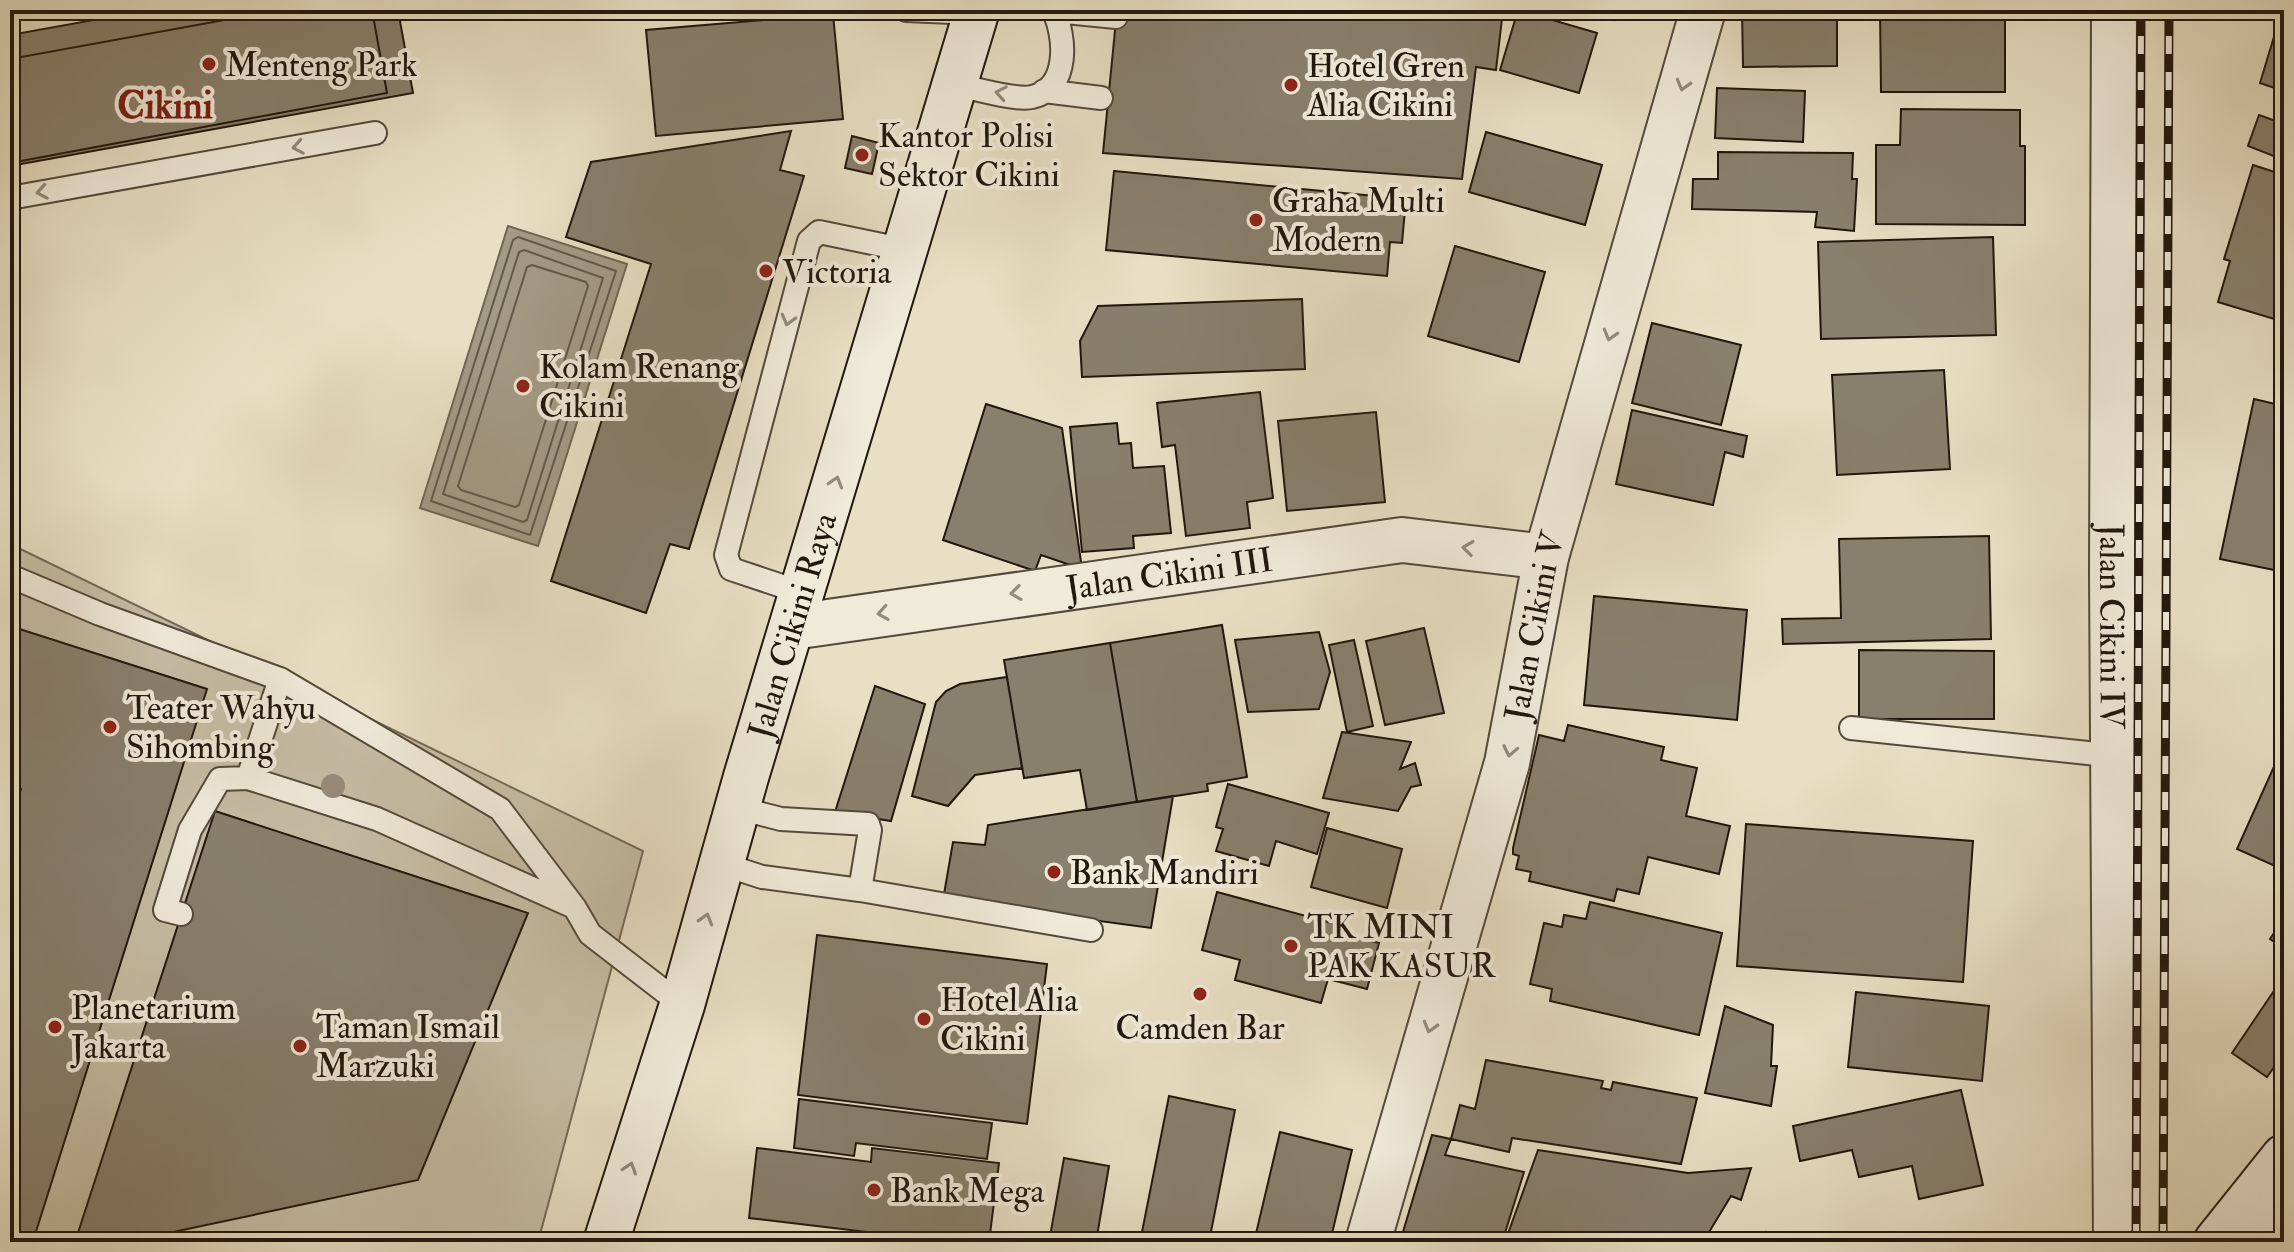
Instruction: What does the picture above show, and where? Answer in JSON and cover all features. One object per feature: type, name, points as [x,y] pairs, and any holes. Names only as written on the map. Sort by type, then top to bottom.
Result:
[{"type":"street","name":"Jalan Cikini V","points":[[1368,1242],[1507,763],[1546,557],[1703,10]]},
{"type":"street","name":"Jalan Cikini IV","points":[[2114,10],[2112,572],[2116,756],[2116,1242]]},
{"type":"street","name":"Jalan Cikini Raya","points":[[606,1242],[682,1005],[738,808],[977,12]]},
{"type":"street","name":"Jalan Cikini III","points":[[798,610],[1402,540],[1546,557]]},
{"type":"street","points":[[2216,1242],[2276,1168]]},
{"type":"street","points":[[2268,1242],[2276,1168]]},
{"type":"lane","points":[[906,10],[977,12]]},
{"type":"lane","points":[[956,85],[1031,98],[1044,91],[1062,63],[1063,41],[1054,11],[1116,17]]},
{"type":"lane","points":[[1044,91],[1101,98]]},
{"type":"lane","points":[[10,198],[375,133]]},
{"type":"lane","points":[[798,610],[731,569],[726,555],[809,241],[819,232],[906,250]]},
{"type":"lane","points":[[10,576],[100,614],[280,679],[500,809],[575,908],[590,934],[682,1005]]},
{"type":"lane","points":[[248,778],[280,679]]},
{"type":"lane","points":[[1851,728],[2116,756]]},
{"type":"lane","points":[[181,914],[165,910],[190,830],[220,779],[248,778],[377,819],[575,908]]},
{"type":"lane","points":[[738,808],[781,819],[868,824],[870,830],[860,890]]},
{"type":"lane","points":[[722,864],[762,877],[860,890],[1091,930]]},
{"type":"shaded area","name":"Taman Ismail Marzuki","points":[[10,544],[643,851],[538,1242],[10,1242]]},
{"type":"water","name":"Kolam Renang Cikini","points":[[508,226],[627,264],[538,546],[420,508]]},
{"type":"building","name":"Menteng Park","points":[[149,10],[398,10],[413,93],[10,166],[10,35]]},
{"type":"building","name":"Menteng Park","points":[[280,10],[372,10],[387,93],[10,163],[10,59]]},
{"type":"building","name":"Hotel Gren Alia Cikini","points":[[1117,10],[1503,10],[1496,70],[1476,67],[1462,179],[1103,153]]},
{"type":"building","points":[[1518,10],[1597,33],[1579,93],[1500,70]]},
{"type":"building","points":[[1573,10],[1616,10],[1614,20]]},
{"type":"building","points":[[1742,10],[1837,10],[1837,66],[1743,67]]},
{"type":"building","points":[[1880,10],[2005,10],[2005,92],[1881,92]]},
{"type":"building","points":[[833,14],[843,119],[656,136],[646,30]]},
{"type":"building","points":[[2279,20],[2284,22],[2284,91],[2260,83]]},
{"type":"building","points":[[1717,88],[1805,91],[1803,142],[1715,138]]},
{"type":"building","points":[[1901,109],[2020,110],[2020,146],[2025,146],[2025,225],[1876,224],[1876,145],[1900,145]]},
{"type":"building","points":[[2259,115],[2284,124],[2284,160],[2248,146]]},
{"type":"building","points":[[791,131],[780,170],[804,176],[689,549],[670,544],[646,613],[551,581],[651,264],[566,237],[591,162]]},
{"type":"building","points":[[1486,132],[1602,165],[1585,225],[1469,192]]},
{"type":"building","name":"Kantor Polisi Sektor Cikini","points":[[852,136],[879,143],[872,174],[845,168]]},
{"type":"building","points":[[1718,152],[1853,153],[1852,179],[1857,179],[1854,231],[1815,227],[1817,212],[1692,209],[1693,179],[1718,179]]},
{"type":"building","points":[[2253,165],[2284,175],[2284,322],[2218,302],[2230,261],[2224,259]]},
{"type":"building","name":"Graha Multi Modern","points":[[1114,171],[1406,199],[1402,243],[1390,242],[1387,276],[1106,250]]},
{"type":"building","points":[[1993,237],[1996,335],[1821,339],[1818,242]]},
{"type":"building","points":[[1455,246],[1545,272],[1519,362],[1428,336]]},
{"type":"building","points":[[1302,299],[1305,369],[1082,377],[1080,341],[1098,306]]},
{"type":"building","points":[[1652,323],[1741,345],[1721,425],[1632,403]]},
{"type":"building","points":[[1944,370],[1950,469],[1837,475],[1832,375]]},
{"type":"building","points":[[1260,392],[1273,498],[1247,502],[1250,528],[1186,536],[1175,445],[1162,447],[1157,403]]},
{"type":"building","points":[[2254,399],[2284,406],[2284,572],[2220,559]]},
{"type":"building","points":[[986,404],[1062,428],[1082,569],[1041,555],[1035,571],[943,540]]},
{"type":"building","points":[[1632,410],[1747,436],[1743,457],[1725,452],[1713,505],[1616,484]]},
{"type":"building","points":[[1376,412],[1385,502],[1287,511],[1278,421]]},
{"type":"building","points":[[1117,423],[1119,444],[1131,443],[1133,468],[1164,466],[1171,533],[1133,536],[1134,548],[1082,552],[1070,427]]},
{"type":"building","points":[[1989,536],[1991,639],[1783,644],[1782,619],[1841,618],[1839,539]]},
{"type":"building","points":[[1594,596],[1747,610],[1737,720],[1584,705]]},
{"type":"building","points":[[1222,625],[1247,777],[1207,784],[1208,791],[1137,802],[1110,643]]},
{"type":"building","name":"Planetarium Jakarta","points":[[10,626],[207,689],[34,1238],[10,1230],[10,825],[21,789],[10,785]]},
{"type":"building","points":[[1424,628],[1444,713],[1385,725],[1366,641]]},
{"type":"building","points":[[1319,632],[1330,672],[1319,709],[1248,712],[1235,640]]},
{"type":"building","points":[[1354,640],[1373,726],[1347,732],[1329,645]]},
{"type":"building","points":[[1110,643],[1137,802],[1087,810],[1080,770],[1024,778],[1004,660]]},
{"type":"building","points":[[1859,650],[1994,651],[1994,719],[1859,719]]},
{"type":"building","points":[[1007,677],[1022,768],[975,775],[948,806],[912,796],[936,702],[946,691],[960,684]]},
{"type":"building","points":[[875,686],[925,704],[891,821],[835,812]]},
{"type":"building","points":[[1568,725],[1664,747],[1661,760],[1697,768],[1686,816],[1730,826],[1719,874],[1648,857],[1639,894],[1617,889],[1614,901],[1529,881],[1531,872],[1516,869],[1519,856],[1513,854],[1513,848],[1539,735],[1564,741]]},
{"type":"building","points":[[1342,732],[1411,742],[1400,769],[1415,763],[1421,785],[1411,787],[1398,811],[1323,798]]},
{"type":"building","points":[[2281,751],[2284,752],[2284,870],[2237,849]]},
{"type":"building","points":[[1228,784],[1329,813],[1317,854],[1276,841],[1269,866],[1216,851],[1223,829],[1216,827]]},
{"type":"building","name":"Bank Mandiri","points":[[1173,796],[1151,928],[943,900],[953,842],[985,845],[988,825]]},
{"type":"building","points":[[215,811],[528,913],[418,1180],[126,1242],[75,1242]]},
{"type":"building","points":[[1746,824],[1973,841],[1963,982],[1737,966]]},
{"type":"building","points":[[1327,828],[1402,849],[1387,908],[1311,887]]},
{"type":"building","name":"TK MINI PAK KASUR","points":[[1217,892],[1343,926],[1342,933],[1379,943],[1367,989],[1328,979],[1321,1003],[1235,980],[1240,960],[1202,950]]},
{"type":"building","points":[[1590,902],[1722,933],[1699,1035],[1550,1001],[1552,989],[1530,984],[1544,923],[1562,927],[1564,915],[1586,919]]},
{"type":"building","points":[[2284,918],[2284,949],[2270,939]]},
{"type":"building","name":"Hotel Alia Cikini","points":[[817,935],[1047,964],[1027,1124],[798,1095]]},
{"type":"building","points":[[2284,976],[2284,1053],[2267,1077],[2232,1053]]},
{"type":"building","points":[[1856,992],[1989,1006],[1982,1081],[1848,1067]]},
{"type":"building","points":[[1725,1006],[1773,1025],[1771,1066],[1777,1066],[1771,1106],[1705,1093]]},
{"type":"building","points":[[1486,1060],[1603,1081],[1601,1088],[1611,1090],[1613,1082],[1697,1098],[1681,1164],[1512,1138],[1509,1152],[1451,1139],[1460,1105],[1475,1109]]},
{"type":"building","points":[[1961,1090],[1983,1185],[1919,1199],[1912,1166],[1859,1177],[1852,1150],[1800,1161],[1793,1126]]},
{"type":"building","points":[[1169,1096],[1235,1110],[1209,1242],[1140,1242]]},
{"type":"building","points":[[799,1099],[992,1123],[987,1159],[856,1143],[854,1156],[794,1148]]},
{"type":"building","points":[[1280,1132],[1352,1150],[1330,1242],[1254,1242]]},
{"type":"building","points":[[1432,1135],[1451,1139],[1445,1155],[1524,1172],[1504,1236],[1496,1234],[1494,1242],[1400,1242]]},
{"type":"building","name":"Bank Mega","points":[[757,1148],[871,1162],[872,1148],[999,1163],[989,1242],[951,1242],[749,1218]]},
{"type":"building","points":[[1538,1150],[1688,1173],[1751,1168],[1741,1200],[1731,1196],[1703,1242],[1505,1242]]},
{"type":"building","points":[[1064,1158],[1109,1166],[1096,1242],[1049,1242]]},
{"type":"building","points":[[1766,1232],[1780,1242],[1759,1242]]},
{"type":"railway","points":[[2136,1242],[2141,10]]},
{"type":"railway","points":[[2163,1242],[2169,10]]},
{"type":"place","name":"Menteng Park","points":[[209,64]]},
{"type":"place","name":"Hotel Gren Alia Cikini","points":[[1291,85]]},
{"type":"place","name":"Kantor Polisi Sektor Cikini","points":[[862,155]]},
{"type":"place","name":"Graha Multi Modern","points":[[1256,220]]},
{"type":"place","name":"Victoria","points":[[766,271]]},
{"type":"place","name":"Kolam Renang Cikini","points":[[523,386]]},
{"type":"place","name":"Teater Wahyu Sihombing","points":[[110,727]]},
{"type":"place","name":"Bank Mandiri","points":[[1054,872]]},
{"type":"place","name":"TK MINI PAK KASUR","points":[[1291,946]]},
{"type":"place","name":"Camden Bar","points":[[1200,994]]},
{"type":"place","name":"Hotel Alia Cikini","points":[[924,1019]]},
{"type":"place","name":"Planetarium Jakarta","points":[[55,1027]]},
{"type":"place","name":"Taman Ismail Marzuki","points":[[300,1046]]},
{"type":"place","name":"Bank Mega","points":[[874,1190]]},
{"type":"district","name":"Cikini","points":[[165,105]]}]
